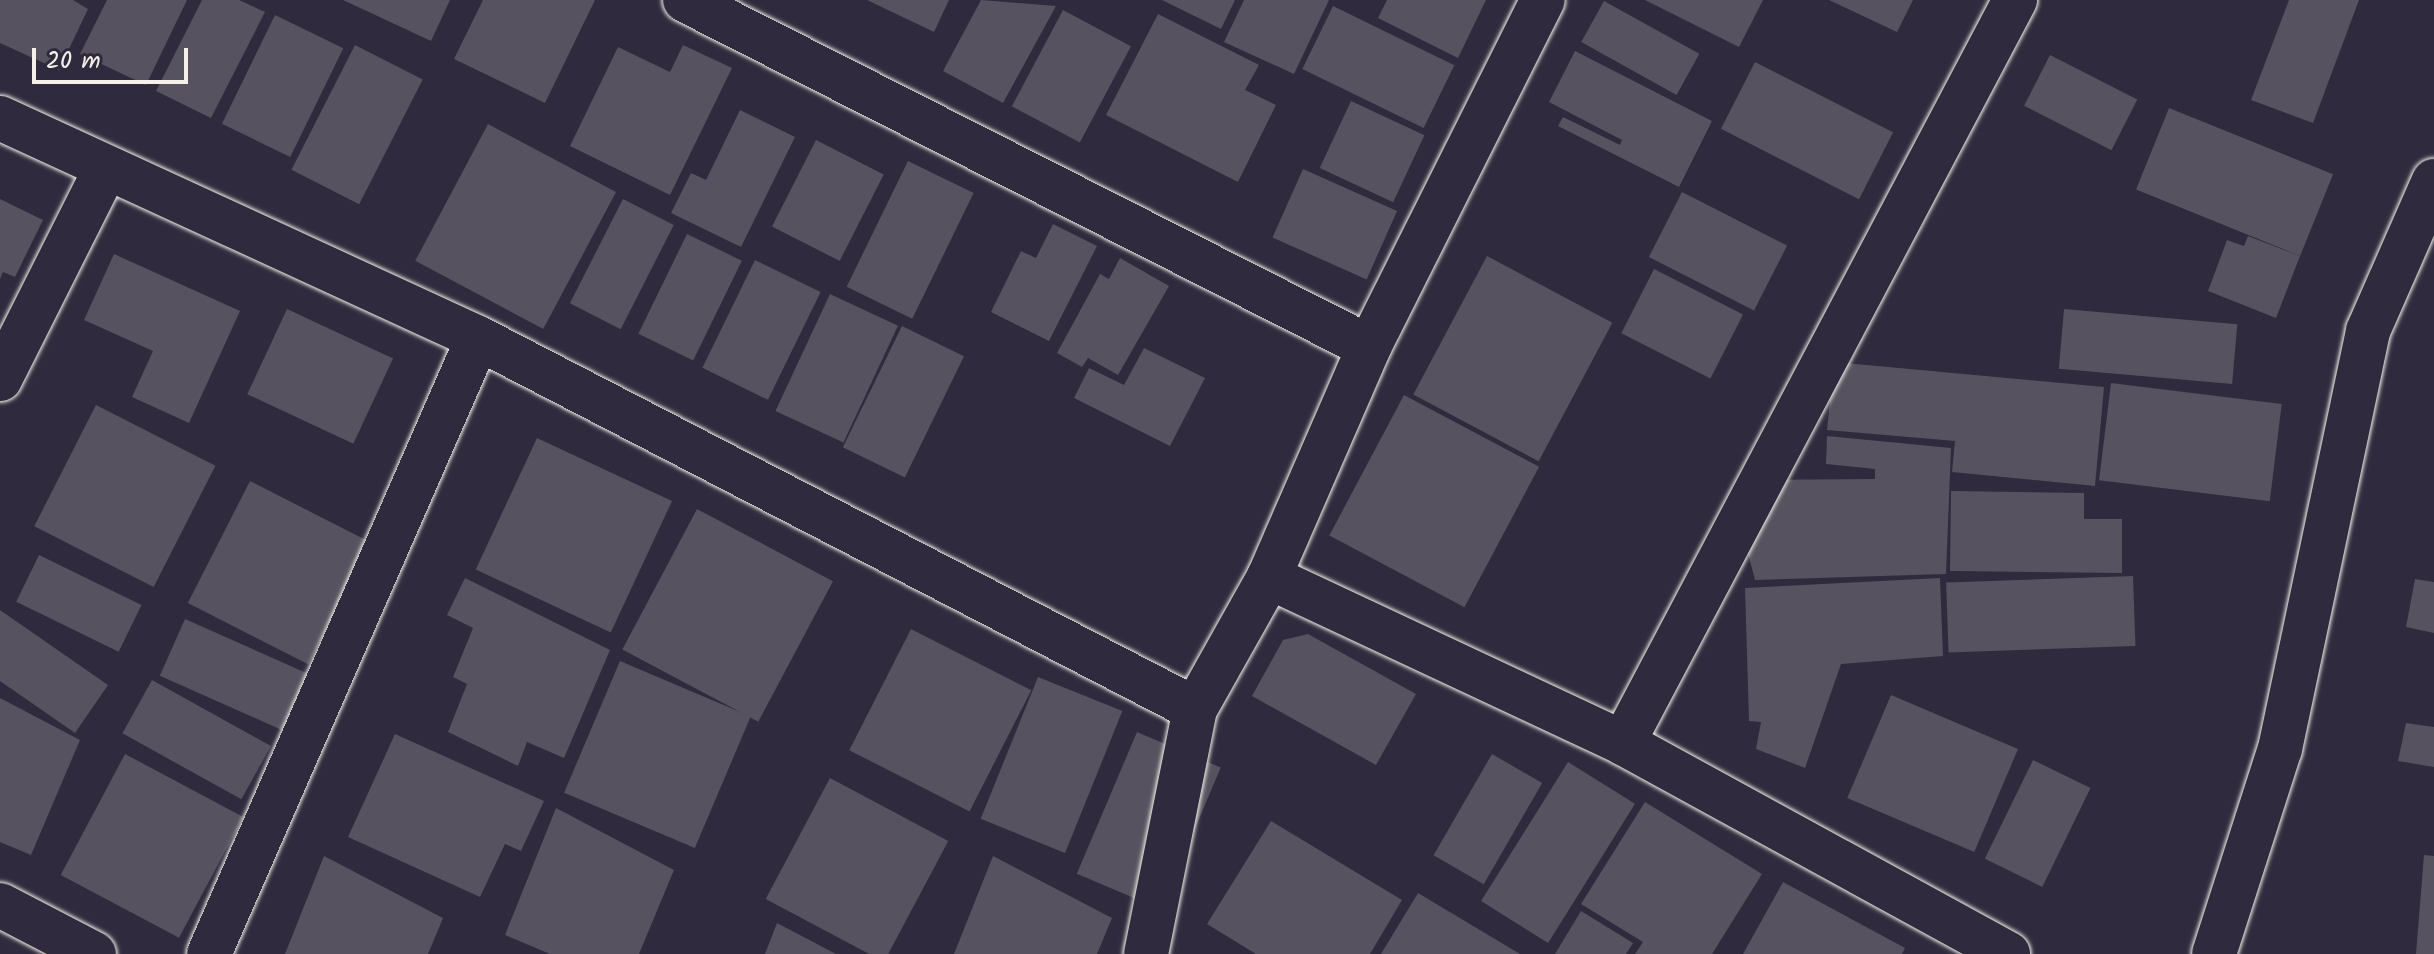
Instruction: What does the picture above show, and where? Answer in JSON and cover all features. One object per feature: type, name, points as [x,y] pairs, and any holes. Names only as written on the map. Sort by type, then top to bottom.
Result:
[{"type":"street","points":[[685,0],[1369,347]]},
{"type":"street","points":[[1146,954],[1195,709],[1269,577],[1369,347],[1543,0]]},
{"type":"street","points":[[1623,743],[2015,0]]},
{"type":"street","points":[[0,118],[105,170],[478,338],[1195,709]]},
{"type":"street","points":[[0,379],[105,170]]},
{"type":"street","points":[[2214,954],[2280,749],[2368,331],[2434,181]]},
{"type":"street","points":[[209,954],[478,338]]},
{"type":"street","points":[[1269,577],[1623,743],[2008,954]]},
{"type":"street","points":[[0,905],[94,954]]},
{"type":"building","points":[[0,0],[73,0],[88,9],[59,70],[0,43]]},
{"type":"building","points":[[107,0],[187,0],[146,85],[80,54]]},
{"type":"building","points":[[202,0],[239,0],[265,12],[211,118],[156,91]]},
{"type":"building","points":[[343,0],[450,0],[431,41]]},
{"type":"building","points":[[483,0],[595,0],[545,103],[454,59]]},
{"type":"building","points":[[867,0],[949,0],[934,32]]},
{"type":"building","points":[[981,0],[1056,6],[1003,103],[943,71]]},
{"type":"building","points":[[1162,0],[1235,0],[1221,29]]},
{"type":"building","points":[[1244,0],[1329,0],[1294,74],[1224,42]]},
{"type":"building","points":[[1387,0],[1486,0],[1458,58],[1378,18]]},
{"type":"building","points":[[1645,0],[1763,0],[1739,47]]},
{"type":"building","points":[[1829,0],[1913,0],[1897,32]]},
{"type":"building","points":[[2289,0],[2359,0],[2313,123],[2251,100]]},
{"type":"building","points":[[1604,1],[1699,54],[1677,95],[1581,42]]},
{"type":"building","points":[[1333,6],[1454,65],[1424,128],[1302,69]]},
{"type":"building","points":[[1063,10],[1131,46],[1080,142],[1012,106]]},
{"type":"building","points":[[1158,14],[1259,65],[1245,90],[1276,105],[1238,182],[1106,115]]},
{"type":"building","points":[[275,15],[343,48],[290,157],[222,124]]},
{"type":"building","points":[[355,45],[423,80],[359,204],[291,170]]},
{"type":"building","points":[[683,45],[732,68],[670,195],[570,146],[618,47],[670,72]]},
{"type":"building","points":[[1575,51],[1712,121],[1679,187],[1558,126],[1563,117],[1620,145],[1622,140],[1549,102]]},
{"type":"building","points":[[2050,55],[2137,99],[2111,150],[2024,106]]},
{"type":"building","points":[[1755,62],[1893,132],[1859,199],[1721,129]]},
{"type":"building","points":[[1351,101],[1424,135],[1393,202],[1320,168]]},
{"type":"building","points":[[2169,108],[2333,174],[2300,256],[2136,190]]},
{"type":"building","points":[[740,110],[795,137],[741,247],[671,213],[691,173],[706,180]]},
{"type":"building","points":[[488,124],[616,192],[543,329],[415,261]]},
{"type":"building","points":[[816,140],[884,175],[840,261],[772,226]]},
{"type":"building","points":[[908,161],[974,193],[912,319],[847,287]]},
{"type":"building","points":[[1303,169],[1397,211],[1367,279],[1272,238]]},
{"type":"building","points":[[1682,192],[1787,246],[1754,311],[1649,257]]},
{"type":"building","points":[[0,199],[43,220],[15,277],[3,272],[0,279]]},
{"type":"building","points":[[623,199],[674,225],[621,329],[570,303]]},
{"type":"building","points":[[1053,224],[1097,246],[1049,341],[991,312],[1021,251],[1036,258]]},
{"type":"building","points":[[687,234],[742,261],[693,361],[638,334]]},
{"type":"building","points":[[2248,236],[2300,256],[2276,318],[2208,291],[2227,240],[2244,246]]},
{"type":"building","points":[[114,254],[240,311],[189,423],[132,397],[153,351],[84,320]]},
{"type":"building","points":[[1487,256],[1612,323],[1539,461],[1413,395]]},
{"type":"building","points":[[1120,258],[1169,286],[1118,375],[1088,358],[1082,367],[1057,353],[1100,274],[1109,279]]},
{"type":"building","points":[[755,260],[821,292],[768,400],[702,368]]},
{"type":"building","points":[[1654,269],[1743,314],[1710,379],[1621,333]]},
{"type":"building","points":[[830,294],[898,326],[843,443],[775,411]]},
{"type":"building","points":[[287,309],[393,358],[353,444],[247,394]]},
{"type":"building","points":[[2064,309],[2237,324],[2232,384],[2059,369]]},
{"type":"building","points":[[902,326],[964,356],[905,478],[843,447]]},
{"type":"building","points":[[1144,348],[1205,378],[1170,446],[1074,398],[1089,368],[1124,385]]},
{"type":"building","points":[[1834,362],[2104,387],[2095,486],[1952,472],[1955,441],[1827,430]]},
{"type":"building","points":[[2111,383],[2282,404],[2270,501],[2099,480]]},
{"type":"building","points":[[1404,395],[1539,467],[1464,607],[1329,535]]},
{"type":"building","points":[[96,405],[215,466],[154,587],[34,526]]},
{"type":"building","points":[[1827,436],[1951,448],[1946,574],[1755,580],[1748,553],[1764,480],[1875,479],[1875,469],[1826,464]]},
{"type":"building","points":[[537,438],[672,501],[611,632],[476,569]]},
{"type":"building","points":[[250,481],[370,542],[308,664],[188,603]]},
{"type":"building","points":[[1951,491],[2084,493],[2084,519],[2122,519],[2122,573],[1950,571]]},
{"type":"building","points":[[697,509],[833,581],[758,722],[622,649]]},
{"type":"building","points":[[39,555],[141,605],[119,652],[16,602]]},
{"type":"building","points":[[2133,576],[2135,646],[1949,652],[1946,583]]},
{"type":"building","points":[[465,578],[610,650],[564,758],[527,742],[518,766],[448,732],[467,684],[453,677],[473,628],[447,615]]},
{"type":"building","points":[[1940,578],[1943,656],[1841,664],[1805,768],[1756,749],[1761,722],[1749,721],[1745,588]]},
{"type":"building","points":[[2415,579],[2434,582],[2434,633],[2406,627]]},
{"type":"building","points":[[0,610],[108,685],[75,733],[0,681]]},
{"type":"building","points":[[185,619],[309,674],[284,731],[160,676]]},
{"type":"building","points":[[911,629],[1031,690],[970,811],[849,750]]},
{"type":"building","points":[[1308,634],[1416,694],[1376,765],[1252,696],[1283,640]]},
{"type":"building","points":[[620,661],[751,716],[695,848],[564,793]]},
{"type":"building","points":[[1038,677],[1122,711],[1065,853],[981,819]]},
{"type":"building","points":[[152,680],[271,746],[241,799],[122,733]]},
{"type":"building","points":[[1891,695],[2018,749],[1974,852],[1847,798]]},
{"type":"building","points":[[0,698],[80,740],[31,855],[0,842]]},
{"type":"building","points":[[2406,723],[2434,727],[2434,767],[2398,761]]},
{"type":"building","points":[[1137,732],[1221,768],[1161,909],[1077,874]]},
{"type":"building","points":[[395,734],[544,801],[521,851],[505,844],[480,897],[348,837]]},
{"type":"building","points":[[125,754],[243,817],[179,938],[61,875]]},
{"type":"building","points":[[1492,754],[1542,783],[1484,884],[1434,855]]},
{"type":"building","points":[[2033,760],[2091,788],[2042,887],[1985,859]]},
{"type":"building","points":[[1568,762],[1635,804],[1548,943],[1481,901]]},
{"type":"building","points":[[830,778],[948,841],[888,954],[869,954],[766,899]]},
{"type":"building","points":[[1645,802],[1762,874],[1712,954],[1635,954],[1643,942],[1581,904]]},
{"type":"building","points":[[556,808],[674,870],[639,954],[550,954],[505,935]]},
{"type":"building","points":[[1271,821],[1402,900],[1370,954],[1256,954],[1207,924]]},
{"type":"building","points":[[2424,855],[2434,856],[2434,954],[2416,954]]},
{"type":"building","points":[[324,856],[443,918],[428,954],[285,954]]},
{"type":"building","points":[[993,856],[1112,918],[1097,954],[954,954]]},
{"type":"building","points":[[1783,882],[1905,948],[1902,954],[1743,954]]},
{"type":"building","points":[[1418,893],[1520,954],[1381,954]]},
{"type":"building","points":[[1581,911],[1633,943],[1626,954],[1555,954]]},
{"type":"building","points":[[777,923],[836,954],[765,954]]}]
